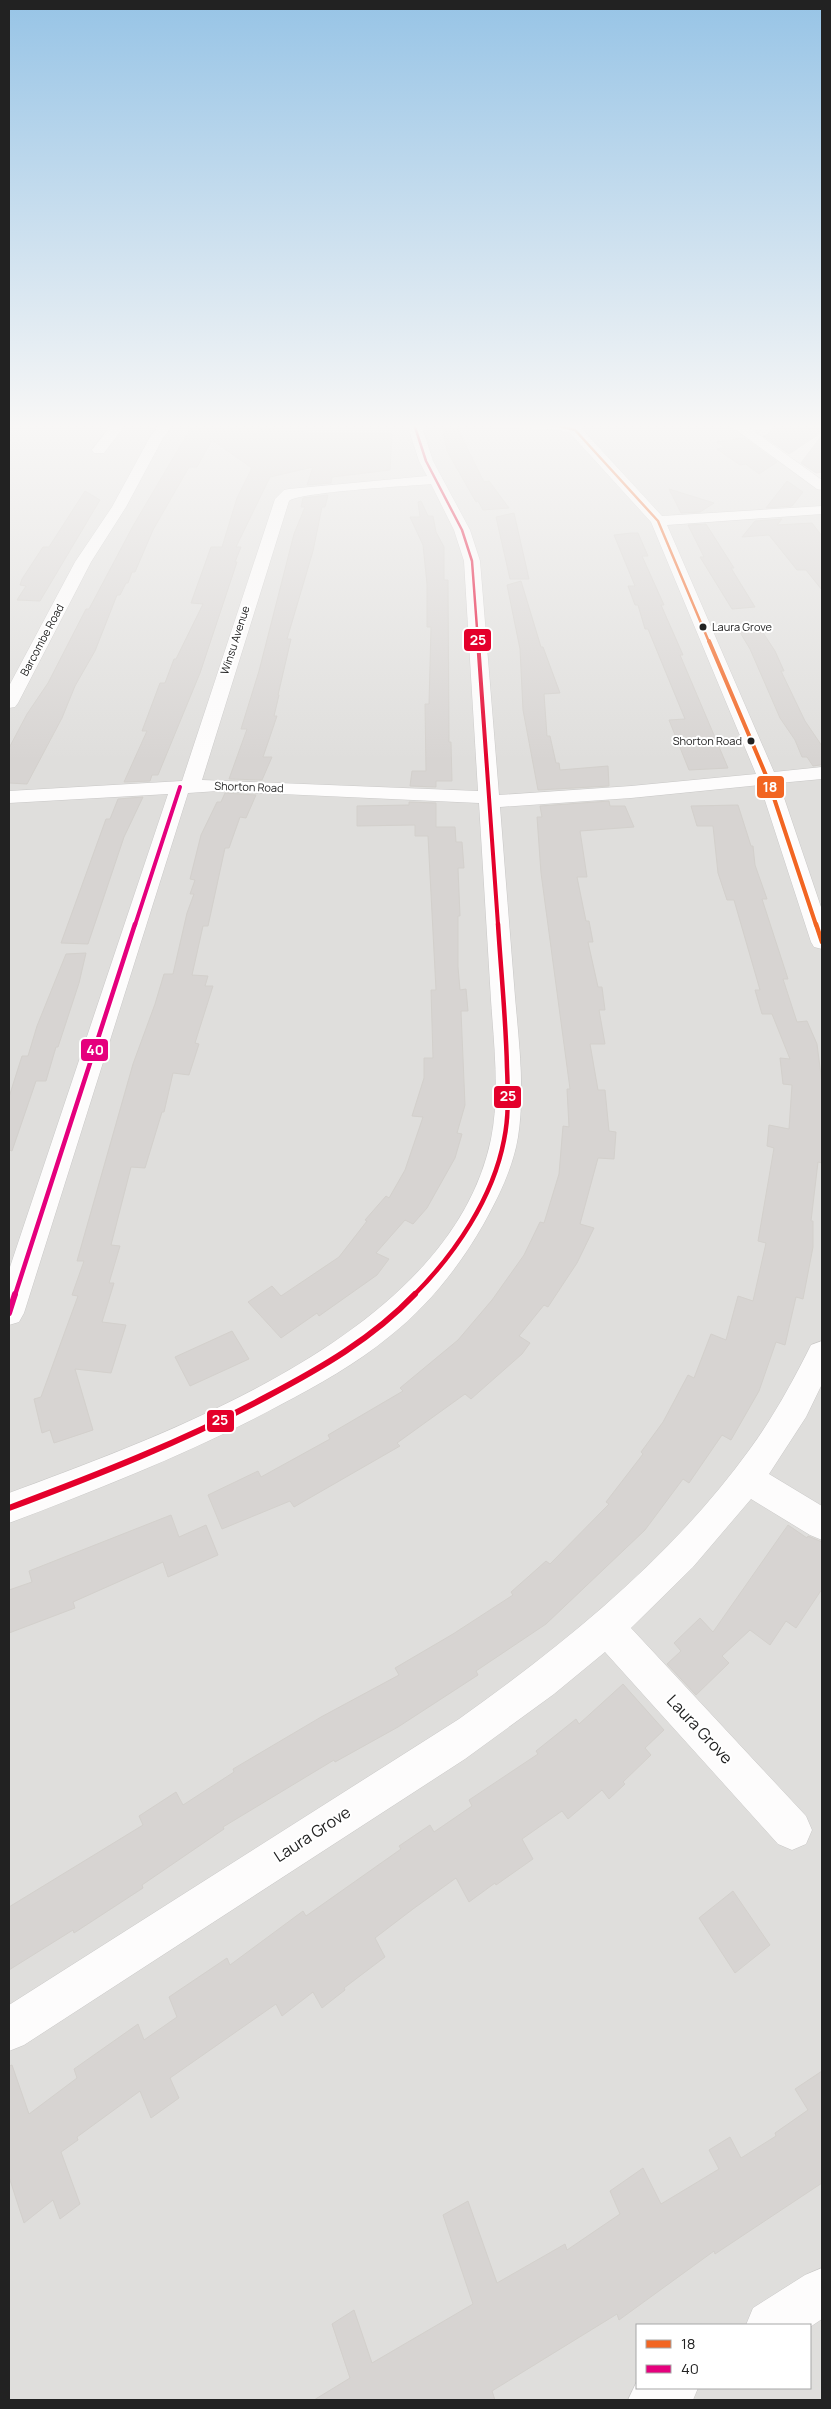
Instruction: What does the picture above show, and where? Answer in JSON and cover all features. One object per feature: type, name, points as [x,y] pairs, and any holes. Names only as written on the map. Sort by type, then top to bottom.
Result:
[{"type":"street","name":"Barcombe Road","points":[[9,703],[82,562],[99,536]]},
{"type":"street","name":"Winsu Avenue","points":[[9,1313],[270,536]]},
{"type":"street","points":[[9,1508],[97,1476],[187,1437],[321,1368],[357,1345],[387,1321],[421,1287],[463,1236],[494,1175],[502,1151],[508,1117],[507,1052],[472,561],[464,536]]},
{"type":"street","points":[[665,536],[768,780],[822,942]]},
{"type":"street","name":"Shorton Road","points":[[9,797],[218,785],[489,800],[768,780],[822,773]]},
{"type":"street","name":"Laura Grove","points":[[9,2030],[492,1718],[607,1628],[683,1552],[748,1479],[786,1423],[822,1354]]},
{"type":"street","points":[[748,1479],[822,1524]]},
{"type":"street","name":"Laura Grove","points":[[607,1628],[792,1830]]},
{"type":"street","points":[[772,2324],[822,2292]]},
{"type":"street","points":[[653,2400],[671,2389]]},
{"type":"shaded area","points":[[9,536],[822,536],[822,2400],[9,2400]]},
{"type":"building","points":[[56,536],[78,536],[40,601],[17,600],[26,586],[20,585],[22,579],[43,547],[49,547]]},
{"type":"building","points":[[127,536],[150,536],[135,572],[132,572],[128,583],[126,583],[120,595],[117,595],[95,651],[75,686],[62,718],[27,784],[9,783],[9,748],[27,714],[48,683],[86,609],[89,609]]},
{"type":"building","points":[[225,536],[241,536],[236,547],[241,547],[235,562],[237,562],[200,673],[158,775],[152,775],[150,781],[124,782],[147,731],[142,731],[160,683],[165,683],[174,659],[176,659],[203,604],[191,603],[211,547],[222,547]]},
{"type":"building","points":[[293,536],[316,536],[287,639],[291,639],[274,716],[277,716],[263,757],[272,757],[262,780],[229,779],[247,729],[241,729],[259,671]]},
{"type":"building","points":[[419,536],[438,536],[444,547],[444,580],[448,580],[449,742],[451,742],[452,781],[436,781],[436,787],[410,786],[412,771],[426,771],[425,704],[429,704],[431,627],[427,627],[427,584],[423,545]]},
{"type":"building","points":[[500,536],[519,536],[529,579],[510,579]]},
{"type":"building","points":[[615,536],[639,536],[648,556],[642,556],[664,605],[661,605],[683,655],[680,655],[728,768],[689,770],[669,720],[685,719],[648,629],[645,629],[638,605],[635,605],[628,586],[635,586]]},
{"type":"building","points":[[694,536],[714,536],[755,607],[732,609],[700,557],[704,557]]},
{"type":"building","points":[[770,536],[822,536],[822,590],[806,570],[797,570]]},
{"type":"building","points":[[521,581],[541,647],[543,647],[560,693],[544,694],[547,736],[550,736],[556,763],[559,763],[560,770],[608,766],[609,786],[538,790],[523,710],[520,649],[507,585]]},
{"type":"building","points":[[760,628],[775,651],[784,671],[781,671],[805,721],[822,746],[822,764],[820,765],[813,766],[807,757],[802,757],[795,740],[780,718],[750,649],[738,629]]},
{"type":"building","points":[[225,793],[256,795],[246,818],[240,817],[229,848],[225,848],[208,926],[203,926],[192,975],[208,976],[205,986],[213,986],[195,1043],[199,1044],[189,1075],[173,1073],[164,1112],[162,1112],[145,1168],[131,1167],[111,1245],[120,1246],[109,1283],[114,1283],[102,1322],[126,1325],[111,1373],[75,1369],[93,1430],[54,1443],[50,1430],[42,1433],[34,1399],[41,1397],[78,1296],[72,1295],[84,1261],[77,1261],[133,1064],[164,974],[173,974],[187,913],[194,894],[190,894],[195,880],[190,879],[201,835],[217,802],[221,802]]},
{"type":"building","points":[[143,797],[124,837],[88,944],[61,943],[106,819],[110,819],[118,799]]},
{"type":"building","points":[[609,801],[610,806],[625,806],[634,827],[580,831],[587,877],[577,877],[586,921],[589,921],[593,942],[588,942],[598,987],[602,987],[605,1010],[599,1010],[605,1044],[590,1044],[598,1090],[605,1090],[609,1131],[616,1132],[614,1159],[598,1158],[580,1224],[594,1228],[577,1263],[548,1307],[544,1305],[519,1336],[530,1343],[522,1354],[471,1399],[465,1394],[397,1443],[400,1446],[294,1507],[290,1501],[222,1529],[208,1495],[258,1471],[261,1477],[330,1439],[328,1435],[403,1391],[400,1388],[458,1340],[492,1300],[524,1255],[540,1222],[544,1223],[559,1174],[563,1126],[569,1127],[567,1089],[570,1089],[541,873],[537,817],[542,817],[540,806]]},
{"type":"building","points":[[409,802],[436,803],[436,827],[455,827],[456,842],[462,842],[464,868],[458,868],[460,916],[458,916],[458,967],[460,990],[466,989],[468,1011],[461,1011],[465,1105],[457,1133],[462,1134],[455,1158],[427,1208],[413,1224],[405,1220],[376,1253],[389,1259],[377,1275],[319,1316],[317,1313],[281,1338],[248,1302],[272,1286],[281,1296],[339,1257],[367,1221],[365,1220],[386,1196],[389,1198],[405,1170],[423,1117],[412,1116],[424,1078],[424,1058],[433,1058],[431,990],[436,990],[428,836],[415,836],[415,825],[357,826],[357,806],[409,805]]},
{"type":"building","points":[[738,805],[751,846],[753,846],[755,865],[767,899],[762,899],[788,979],[783,979],[797,1022],[807,1021],[817,1044],[822,1083],[822,1163],[818,1162],[811,1221],[813,1221],[813,1247],[803,1299],[796,1297],[785,1345],[776,1342],[759,1391],[731,1440],[722,1435],[689,1483],[683,1479],[645,1530],[546,1624],[476,1671],[478,1675],[398,1727],[335,1762],[334,1760],[223,1827],[224,1829],[142,1885],[143,1888],[74,1933],[73,1930],[9,1970],[9,1907],[143,1825],[139,1816],[176,1792],[183,1805],[234,1772],[233,1769],[321,1717],[399,1675],[395,1668],[453,1634],[513,1595],[511,1592],[546,1561],[550,1564],[609,1504],[606,1502],[643,1454],[641,1452],[663,1422],[688,1375],[694,1378],[711,1334],[726,1340],[738,1296],[753,1301],[766,1243],[758,1241],[774,1148],[767,1146],[769,1125],[789,1129],[792,1085],[783,1084],[780,1058],[790,1059],[772,1014],[762,1014],[755,990],[760,990],[734,900],[727,900],[718,873],[713,826],[697,826],[691,806]]},
{"type":"building","points":[[86,953],[79,983],[46,1081],[36,1081],[12,1151],[9,1150],[9,1097],[22,1056],[28,1056],[37,1026],[66,954]]},
{"type":"building","points":[[232,1331],[249,1359],[190,1386],[175,1357]]},
{"type":"building","points":[[171,1515],[179,1537],[206,1525],[218,1555],[168,1577],[163,1562],[73,1602],[75,1608],[9,1633],[9,1590],[32,1582],[29,1571]]},
{"type":"building","points":[[788,1525],[807,1538],[808,1536],[822,1542],[822,1589],[796,1628],[786,1621],[770,1645],[750,1630],[722,1656],[729,1663],[696,1695],[667,1664],[681,1651],[674,1643],[700,1618],[713,1632]]},
{"type":"building","points":[[623,1684],[664,1730],[645,1748],[651,1755],[623,1782],[625,1784],[609,1799],[602,1790],[568,1819],[562,1811],[522,1839],[533,1859],[469,1902],[456,1878],[375,1938],[385,1957],[344,1988],[345,1990],[322,2008],[313,1992],[282,2016],[276,2004],[170,2078],[179,2098],[151,2118],[140,2091],[77,2137],[78,2140],[61,2152],[80,2204],[60,2219],[53,2200],[24,2223],[9,2177],[9,2066],[12,2065],[29,2114],[77,2078],[74,2069],[138,2024],[144,2040],[177,2017],[169,1997],[227,1958],[230,1965],[303,1911],[306,1916],[401,1849],[399,1846],[430,1825],[434,1832],[472,1806],[469,1800],[538,1754],[536,1751],[576,1719],[579,1724]]},
{"type":"building","points":[[733,1891],[770,1945],[735,1973],[699,1918]]},
{"type":"building","points":[[822,2071],[822,2183],[715,2254],[714,2251],[619,2320],[617,2314],[492,2391],[495,2400],[314,2400],[350,2378],[332,2324],[354,2310],[372,2363],[473,2304],[443,2215],[468,2201],[497,2283],[565,2244],[567,2250],[620,2214],[610,2191],[643,2168],[661,2204],[719,2169],[709,2150],[730,2137],[741,2158],[776,2136],[775,2133],[808,2110],[795,2089]]},
{"type":"transit line","name":"25","points":[[9,1508],[179,1440],[246,1408],[347,1352],[380,1327],[425,1285],[445,1261],[478,1209],[491,1181],[504,1141],[508,1103],[507,1052],[472,561],[464,536]]},
{"type":"transit line","name":"18","points":[[665,536],[768,780],[822,942]]},
{"type":"transit line","name":"40","points":[[9,1313],[180,787]]},
{"type":"place","name":"Laura Grove","points":[[703,627]]},
{"type":"place","name":"Shorton Road","points":[[751,741]]}]
